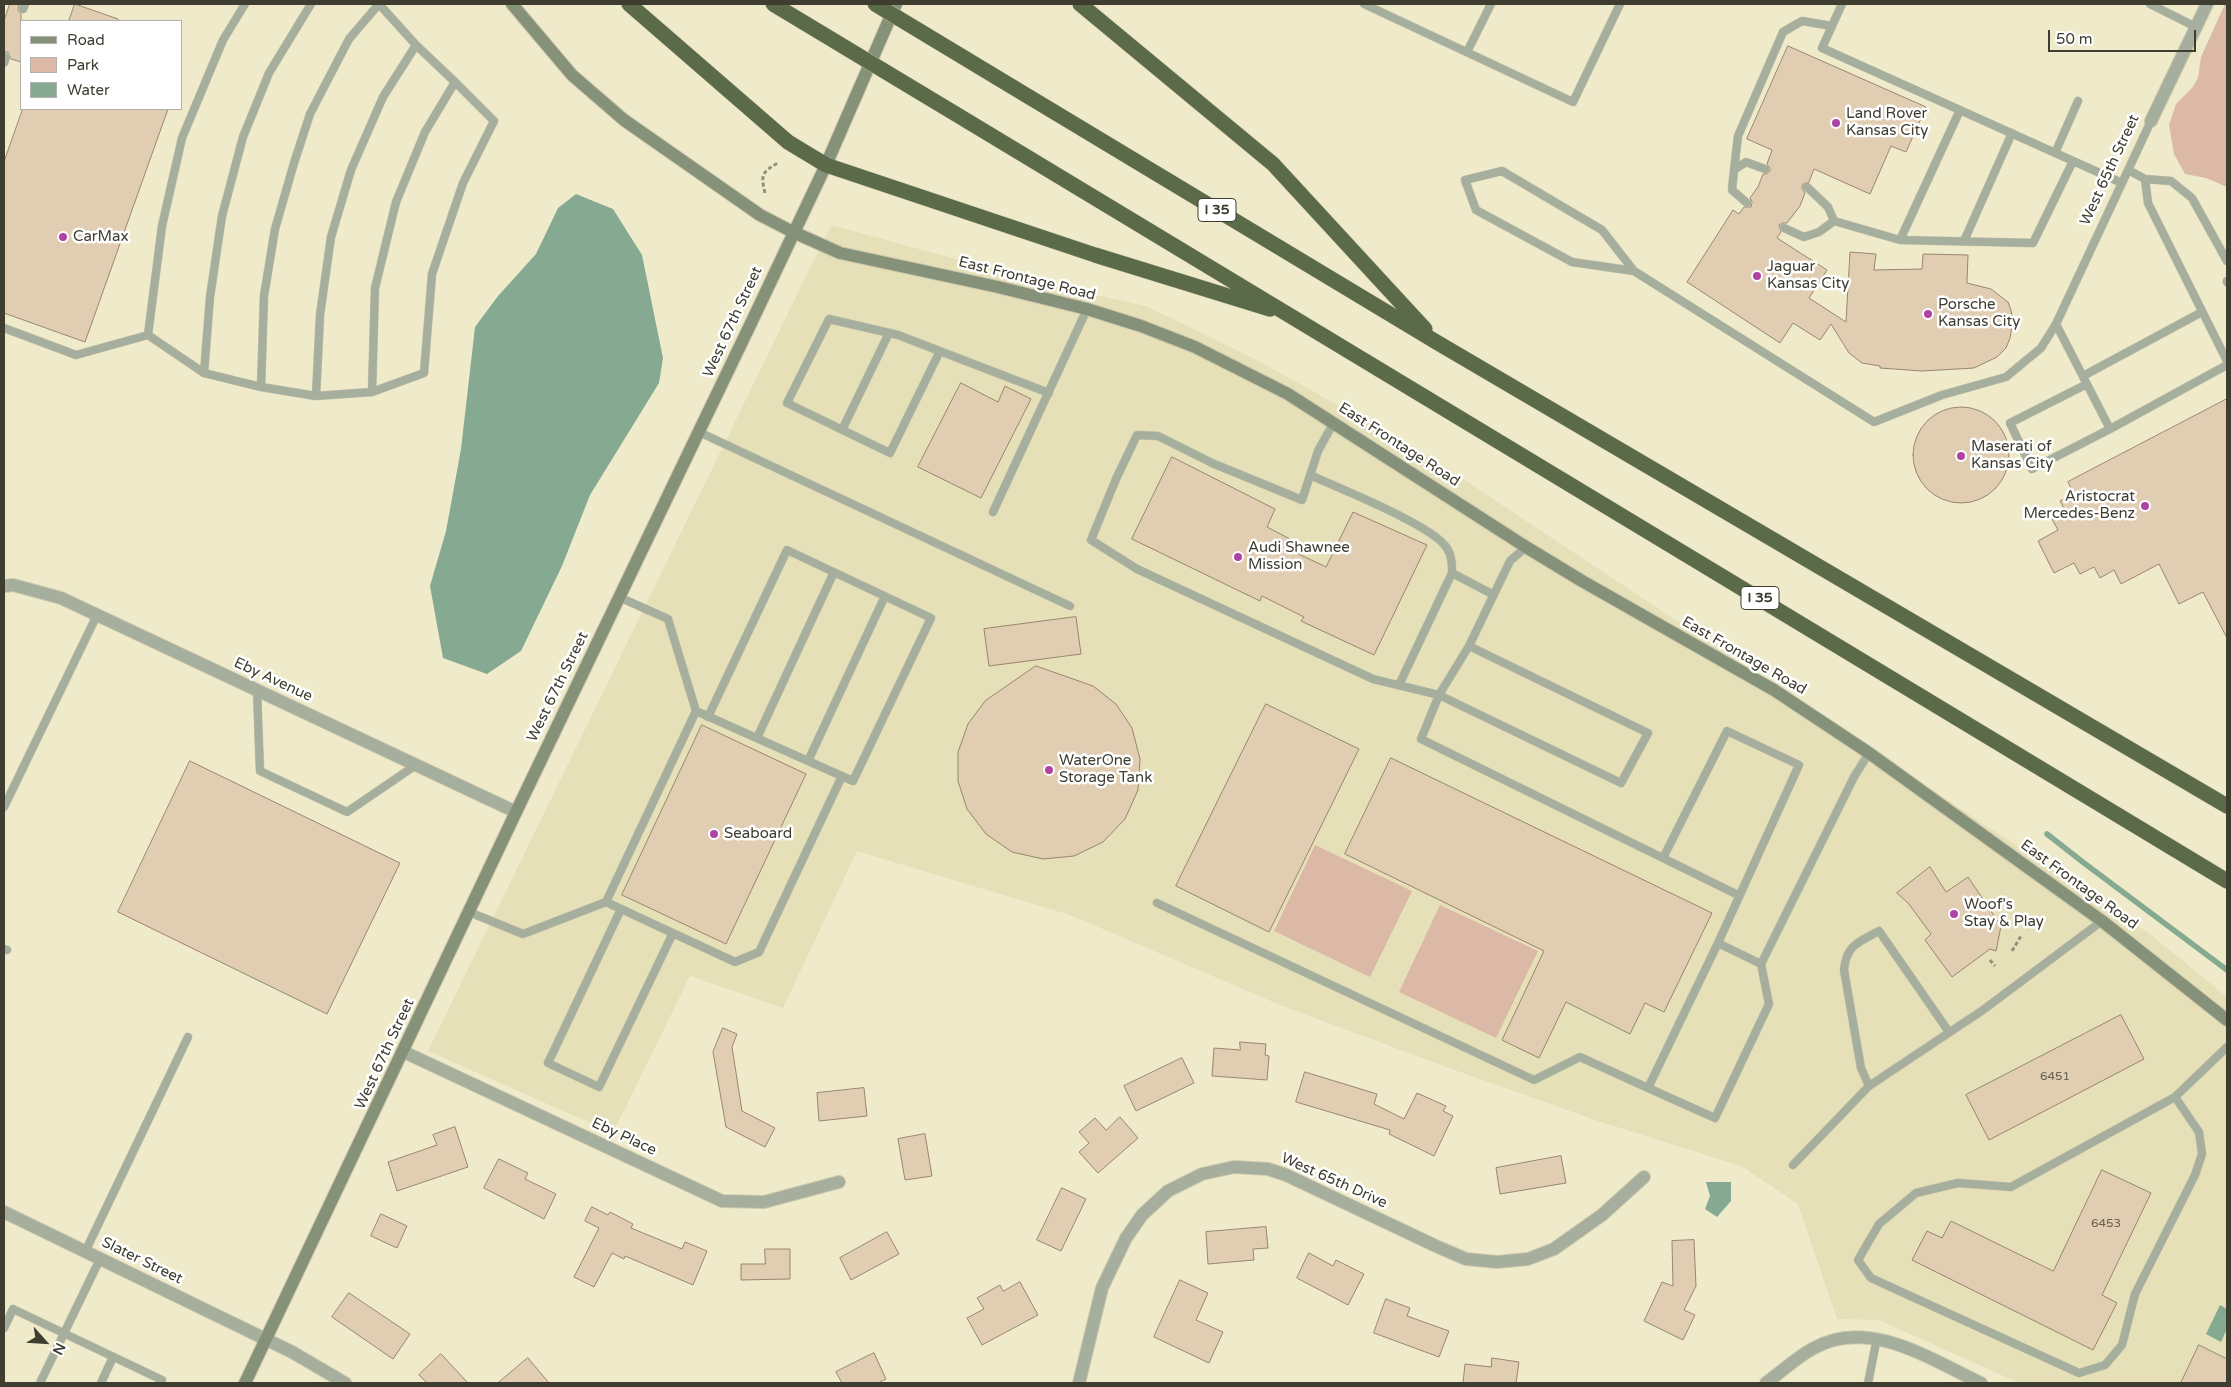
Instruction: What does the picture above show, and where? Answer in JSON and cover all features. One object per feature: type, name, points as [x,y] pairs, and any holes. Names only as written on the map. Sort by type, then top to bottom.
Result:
[{"type":"highway","points":[[629,4],[788,142],[826,165],[1095,256],[1292,316]]},
{"type":"highway","name":"I 35","points":[[773,4],[2227,881]]},
{"type":"highway","name":"I 35","points":[[875,4],[1438,343],[2227,806]]},
{"type":"highway","points":[[1080,4],[1272,164],[1438,343]]},
{"type":"street","name":"East Frontage Road","points":[[512,4],[572,75],[624,120],[760,215],[793,232],[840,252],[998,287],[1087,309],[1141,326],[1195,347],[1281,390],[1334,422],[1526,547],[1774,690],[1870,753],[2102,921],[2227,1020]]},
{"type":"street","name":"West 67th Street","points":[[245,1383],[826,165],[896,4]]},
{"type":"street","name":"West 65th Street","points":[[2151,121],[2207,4]]},
{"type":"street","name":"Eby Avenue","points":[[8,586],[60,598],[516,812]]},
{"type":"street","name":"Eby Place","points":[[404,1052],[722,1201],[764,1202],[840,1182]]},
{"type":"street","name":"West 65th Drive","points":[[1079,1383],[1102,1288],[1126,1238],[1142,1215],[1168,1192],[1202,1174],[1234,1167],[1268,1169],[1286,1175],[1466,1259],[1497,1262],[1528,1259],[1554,1249],[1602,1216],[1644,1177]]},
{"type":"street","name":"Slater Street","points":[[4,1212],[292,1352],[344,1383]]},
{"type":"street","points":[[1766,1383],[1813,1348],[1844,1337],[1877,1338],[1898,1344],[1981,1383]]},
{"type":"lane","points":[[148,335],[162,226],[182,138],[223,40],[245,4]]},
{"type":"lane","points":[[204,372],[210,297],[222,216],[243,137],[269,73],[311,4]]},
{"type":"lane","points":[[4,328],[76,355],[148,335],[204,372],[261,387],[316,396],[372,392],[424,373],[432,274],[463,182],[494,122],[416,45],[379,4],[349,39],[310,114],[294,163],[275,229],[264,296],[261,387]]},
{"type":"lane","points":[[1364,4],[1573,102],[1620,4]]},
{"type":"lane","points":[[1467,52],[1491,4]]},
{"type":"lane","points":[[1842,4],[1822,48],[2122,183]]},
{"type":"lane","points":[[2152,4],[2196,27]]},
{"type":"lane","points":[[1747,203],[1732,190],[1738,136],[1783,32],[1802,21],[1832,26]]},
{"type":"lane","points":[[316,396],[320,315],[332,237],[351,170],[383,96],[416,45]]},
{"type":"lane","points":[[372,392],[375,288],[396,202],[425,132],[455,82]]},
{"type":"lane","points":[[2055,153],[2078,101]]},
{"type":"lane","points":[[1900,240],[1960,110]]},
{"type":"lane","name":"West 65th Street","points":[[1634,271],[1874,422],[1942,395],[2006,377],[2041,348],[2056,324],[2151,121]]},
{"type":"lane","points":[[1964,242],[2012,134]]},
{"type":"lane","points":[[1834,221],[1900,240],[2033,243],[2073,161]]},
{"type":"lane","points":[[1734,170],[1746,162],[1765,169]]},
{"type":"lane","points":[[2128,170],[2145,179],[2171,181],[2192,198],[2227,261]]},
{"type":"lane","points":[[1502,171],[1602,230],[1634,271],[1572,262],[1476,210],[1465,180],[1502,171]]},
{"type":"lane","points":[[2145,179],[2148,202],[2227,361]]},
{"type":"lane","points":[[1807,187],[1828,207],[1834,221]]},
{"type":"lane","points":[[1784,228],[1804,237],[1819,232],[1834,221]]},
{"type":"lane","points":[[992,512],[1087,309]]},
{"type":"lane","points":[[2083,376],[2202,312]]},
{"type":"lane","points":[[940,351],[890,453],[787,403],[829,319],[889,333],[940,351],[1049,392]]},
{"type":"lane","points":[[2056,324],[2110,429]]},
{"type":"lane","points":[[842,430],[889,333]]},
{"type":"lane","points":[[2086,384],[2010,423],[2032,468],[2110,429],[2227,366]]},
{"type":"lane","points":[[1334,422],[1318,451],[1302,500],[1212,463],[1158,436],[1137,435],[1116,479],[1091,540],[1137,569],[1373,680],[1439,695],[1621,783],[1648,733],[1469,646]]},
{"type":"lane","points":[[699,432],[1070,606]]},
{"type":"lane","points":[[1310,475],[1412,523],[1434,535],[1446,547],[1451,559],[1452,573],[1399,685]]},
{"type":"lane","points":[[1526,547],[1510,561],[1469,646],[1439,695],[1421,739],[1738,895]]},
{"type":"lane","points":[[696,711],[708,717],[853,781],[931,618],[787,550],[708,717]]},
{"type":"lane","points":[[757,738],[834,572]]},
{"type":"lane","points":[[1452,573],[1494,595]]},
{"type":"lane","points":[[808,761],[885,596]]},
{"type":"lane","points":[[469,912],[523,934],[606,902],[696,711],[668,620],[619,597]]},
{"type":"lane","points":[[4,807],[97,615]]},
{"type":"lane","points":[[257,691],[260,771],[347,812],[416,766]]},
{"type":"lane","points":[[1648,1088],[1718,944],[1738,895],[1799,765],[1727,731],[1663,858]]},
{"type":"lane","points":[[1156,903],[1534,1080],[1580,1057],[1715,1118],[1769,1004],[1761,964],[1854,778],[1870,753]]},
{"type":"lane","points":[[606,902],[735,962],[759,952],[842,776]]},
{"type":"lane","points":[[621,909],[548,1063],[599,1087],[673,933]]},
{"type":"lane","points":[[1792,1165],[1868,1086],[1990,1004],[2102,921]]},
{"type":"lane","points":[[1868,1086],[1861,1068],[1844,970],[1845,957],[1852,946],[1879,931],[1949,1032]]},
{"type":"lane","points":[[1718,944],[1761,964]]},
{"type":"lane","points":[[85,1252],[188,1037]]},
{"type":"lane","points":[[2175,1097],[2199,1132],[2202,1154],[2195,1175],[2135,1294],[2122,1344],[2104,1365],[2079,1373],[1871,1278],[1858,1260],[1879,1224],[1916,1193],[1958,1183],[2011,1187],[2175,1097],[2227,1047]]},
{"type":"lane","points":[[40,1383],[100,1259]]},
{"type":"lane","points":[[4,1328],[13,1309],[162,1380],[160,1383]]},
{"type":"lane","points":[[1868,1383],[1877,1338]]},
{"type":"lane","points":[[101,1383],[113,1357]]},
{"type":"path","points":[[765,193],[762,179],[766,169],[778,163]]},
{"type":"path","points":[[2012,952],[2021,936]]},
{"type":"path","points":[[1990,960],[1995,966]]},
{"type":"shaded area","points":[[831,225],[1051,285],[1146,306],[1257,360],[1425,454],[2150,934],[2227,997],[2227,1383],[2019,1383],[1879,1320],[1837,1319],[1798,1204],[1741,1166],[1598,1121],[1280,1005],[1070,915],[857,851],[783,1008],[690,976],[613,1133],[428,1051]]},
{"type":"green space","points":[[2225,4],[2227,4],[2227,187],[2206,178],[2185,174],[2174,154],[2169,125],[2176,104],[2192,88],[2198,78],[2201,57]]},
{"type":"green space","points":[[1315,845],[1412,891],[1370,977],[1274,931]]},
{"type":"green space","points":[[1440,905],[1538,951],[1496,1038],[1399,992]]},
{"type":"water","points":[[576,194],[613,209],[642,255],[663,358],[659,383],[590,495],[562,566],[521,651],[487,674],[443,658],[430,586],[446,531],[461,449],[475,327],[498,296],[536,254],[558,208]]},
{"type":"water","points":[[1706,1182],[1731,1182],[1731,1201],[1717,1217],[1705,1209],[1710,1196]]},
{"type":"water","points":[[2220,1305],[2227,1309],[2227,1329],[2221,1342],[2206,1334]]},
{"type":"building","points":[[10,4],[19,4],[18,10],[21,14],[20,62],[11,59],[8,52],[4,52],[4,21]]},
{"type":"building","points":[[75,4],[118,19],[118,20],[69,20]]},
{"type":"building","points":[[1788,46],[1926,107],[1906,152],[1891,146],[1870,194],[1814,169],[1809,182],[1803,184],[1802,188],[1805,193],[1800,206],[1787,223],[1779,225],[1781,232],[1777,238],[1827,270],[1809,298],[1846,322],[1850,252],[1876,254],[1874,270],[1922,269],[1923,254],[1968,255],[1967,283],[1991,289],[2008,302],[2011,310],[2013,321],[2010,338],[2006,348],[1997,357],[1974,368],[1922,371],[1880,368],[1880,366],[1862,363],[1849,353],[1831,324],[1820,340],[1793,323],[1780,343],[1687,282],[1733,210],[1739,214],[1744,207],[1751,207],[1752,202],[1750,198],[1758,187],[1763,174],[1770,171],[1767,164],[1772,150],[1747,139]]},
{"type":"building","name":"CarMax","points":[[23,110],[168,110],[85,342],[4,313],[4,162]]},
{"type":"building","points":[[961,383],[998,402],[1005,386],[1031,399],[981,498],[918,467]]},
{"type":"building","name":"Aristocrat Mercedes-Benz","points":[[2227,399],[2227,638],[2203,592],[2179,604],[2159,564],[2121,584],[2114,570],[2100,578],[2094,567],[2080,574],[2074,563],[2054,573],[2038,541],[2058,530],[2052,519],[2066,512],[2060,501],[2074,494],[2068,482]]},
{"type":"building","name":"Maserati of Kansas City","points":[[1961,407],[1979,411],[1995,421],[2005,437],[2009,455],[2005,473],[1995,489],[1979,499],[1961,503],[1943,499],[1927,489],[1917,473],[1913,455],[1917,437],[1927,421],[1943,411]]},
{"type":"building","name":"Audi Shawnee Mission","points":[[1172,457],[1275,509],[1267,527],[1290,539],[1286,548],[1326,567],[1353,512],[1427,545],[1374,655],[1301,621],[1304,617],[1262,596],[1260,601],[1132,539]]},
{"type":"building","points":[[1076,617],[1081,654],[989,666],[984,629]]},
{"type":"building","name":"WaterOne Storage Tank","points":[[1036,666],[1093,686],[1116,704],[1132,728],[1140,759],[1138,790],[1125,819],[1103,842],[1074,856],[1043,859],[1012,852],[986,834],[967,809],[958,781],[958,752],[968,724],[985,701]]},
{"type":"building","points":[[1266,704],[1359,749],[1269,932],[1176,886]]},
{"type":"building","name":"Seaboard","points":[[702,725],[806,774],[726,944],[622,895]]},
{"type":"building","points":[[1391,758],[1712,913],[1664,1012],[1645,1003],[1630,1034],[1566,1002],[1539,1058],[1502,1040],[1544,951],[1345,854]]},
{"type":"building","points":[[190,761],[400,863],[327,1014],[118,912]]},
{"type":"building","name":"Woof's Stay & Play","points":[[1930,867],[1946,892],[1968,877],[2001,926],[1996,951],[1990,949],[1952,977],[1925,940],[1931,934],[1908,903],[1897,893]]},
{"type":"building","points":[[2121,1015],[2144,1059],[1989,1140],[1966,1095]]},
{"type":"building","points":[[723,1028],[737,1034],[732,1047],[742,1111],[775,1128],[765,1147],[726,1127],[713,1052]]},
{"type":"building","points":[[1240,1042],[1266,1044],[1265,1055],[1269,1056],[1267,1080],[1212,1076],[1214,1048],[1240,1050]]},
{"type":"building","points":[[1182,1058],[1194,1083],[1136,1111],[1124,1086]]},
{"type":"building","points":[[1305,1072],[1377,1094],[1374,1104],[1404,1119],[1417,1093],[1446,1106],[1443,1111],[1453,1116],[1434,1156],[1389,1134],[1390,1130],[1296,1102]]},
{"type":"building","points":[[864,1088],[867,1116],[819,1121],[817,1093]]},
{"type":"building","points":[[1120,1117],[1138,1138],[1098,1173],[1079,1152],[1089,1143],[1079,1132],[1095,1118],[1106,1130]]},
{"type":"building","points":[[455,1127],[468,1167],[397,1191],[388,1162],[437,1145],[433,1135]]},
{"type":"building","points":[[925,1134],[932,1176],[905,1180],[898,1139]]},
{"type":"building","points":[[1561,1156],[1566,1183],[1500,1194],[1496,1168]]},
{"type":"building","points":[[499,1159],[528,1173],[525,1179],[556,1194],[544,1219],[484,1188]]},
{"type":"building","points":[[2102,1170],[2151,1193],[2102,1295],[2117,1303],[2093,1350],[1912,1260],[1927,1231],[1942,1238],[1951,1221],[2053,1271]]},
{"type":"building","points":[[1062,1188],[1086,1199],[1061,1251],[1037,1240]]},
{"type":"building","points":[[592,1207],[608,1215],[610,1212],[633,1224],[631,1228],[682,1249],[685,1242],[707,1251],[693,1285],[625,1256],[624,1259],[612,1253],[594,1287],[574,1277],[599,1228],[585,1221]]},
{"type":"building","points":[[381,1214],[407,1226],[397,1248],[371,1236]]},
{"type":"building","points":[[1266,1227],[1268,1248],[1253,1249],[1254,1260],[1208,1264],[1206,1232]]},
{"type":"building","points":[[887,1232],[899,1254],[851,1280],[840,1258]]},
{"type":"building","points":[[1694,1240],[1696,1286],[1684,1310],[1695,1315],[1683,1340],[1644,1321],[1662,1282],[1673,1286],[1672,1241]]},
{"type":"building","points":[[765,1249],[790,1249],[790,1279],[741,1280],[741,1264],[765,1264]]},
{"type":"building","points":[[1309,1253],[1333,1266],[1336,1260],[1364,1274],[1348,1305],[1297,1278]]},
{"type":"building","points":[[1180,1280],[1208,1293],[1196,1320],[1223,1332],[1209,1363],[1154,1337]]},
{"type":"building","points":[[1020,1282],[1038,1315],[982,1345],[967,1318],[984,1309],[977,1298],[1000,1285],[1003,1291]]},
{"type":"building","points":[[349,1293],[410,1334],[393,1359],[332,1317]]},
{"type":"building","points":[[1386,1299],[1410,1308],[1407,1316],[1449,1331],[1439,1357],[1374,1333]]},
{"type":"building","points":[[2199,1345],[2227,1359],[2227,1383],[2181,1383]]},
{"type":"building","points":[[874,1353],[886,1379],[878,1383],[842,1383],[836,1372]]},
{"type":"building","points":[[441,1354],[468,1383],[427,1383],[419,1375]]},
{"type":"building","points":[[528,1358],[549,1383],[498,1383]]},
{"type":"building","points":[[1492,1358],[1519,1362],[1516,1383],[1463,1383],[1465,1364],[1491,1367]]},
{"type":"waterway","points":[[2047,834],[2227,970]]},
{"type":"place","name":"Land Rover Kansas City","points":[[1836,123]]},
{"type":"place","name":"CarMax","points":[[63,237]]},
{"type":"place","name":"Jaguar Kansas City","points":[[1757,276]]},
{"type":"place","name":"Porsche Kansas City","points":[[1928,314]]},
{"type":"place","name":"Maserati of Kansas City","points":[[1961,456]]},
{"type":"place","name":"Aristocrat Mercedes-Benz","points":[[2145,506]]},
{"type":"place","name":"Audi Shawnee Mission","points":[[1238,557]]},
{"type":"place","name":"WaterOne Storage Tank","points":[[1049,770]]},
{"type":"place","name":"Seaboard","points":[[714,834]]},
{"type":"place","name":"Woof's Stay & Play","points":[[1954,914]]}]
